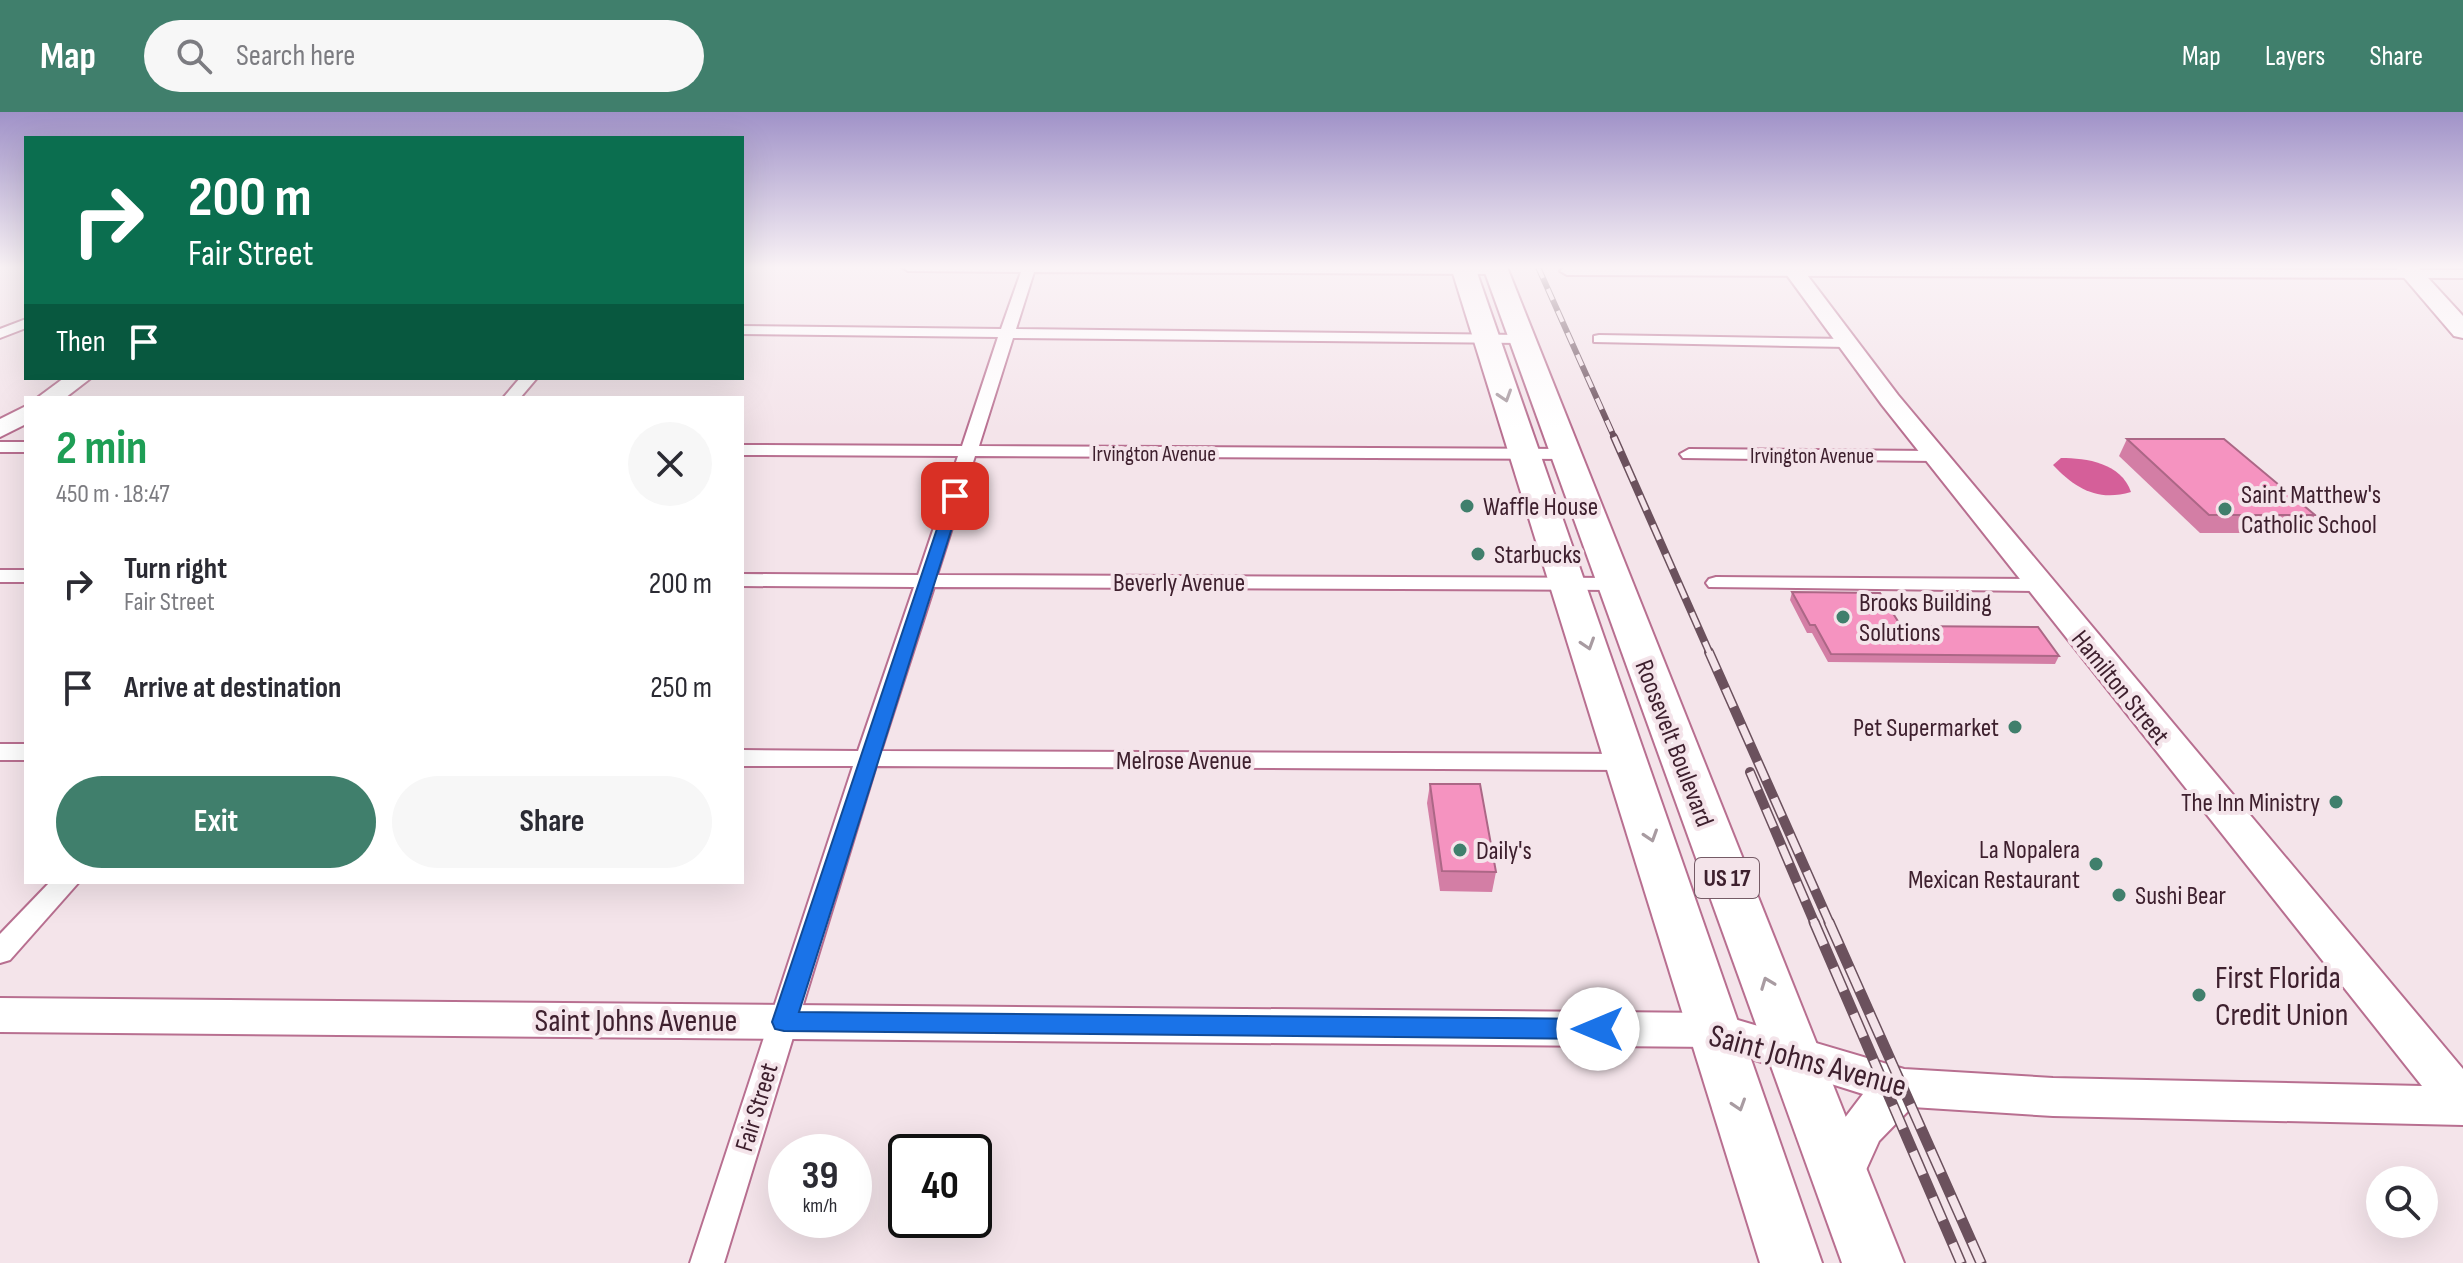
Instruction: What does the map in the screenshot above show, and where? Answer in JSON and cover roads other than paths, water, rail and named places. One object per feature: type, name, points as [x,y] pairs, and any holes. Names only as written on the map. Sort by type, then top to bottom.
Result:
[{"type":"highway","name":"Roosevelt Boulevard","points":[[1480,321],[1791,1263]]},
{"type":"highway","name":"Roosevelt Boulevard","points":[[1515,321],[1873,1263]]},
{"type":"street","points":[[0,324],[24,321]]},
{"type":"street","name":"Fair Street","points":[[707,1263],[1011,321]]},
{"type":"street","name":"Hamilton Street","points":[[1831,321],[2039,585],[2433,1068],[2463,1097]]},
{"type":"street","points":[[0,334],[24,322]]},
{"type":"street","points":[[744,330],[1522,339]]},
{"type":"street","points":[[1599,339],[1847,343]]},
{"type":"street","points":[[52,396],[77,380]]},
{"type":"street","points":[[513,396],[527,380]]},
{"type":"street","points":[[0,430],[24,414]]},
{"type":"street","points":[[0,447],[24,447]]},
{"type":"street","name":"Irvington Avenue","points":[[744,450],[1566,454]]},
{"type":"street","name":"Irvington Avenue","points":[[1689,454],[1935,456]]},
{"type":"street","points":[[0,576],[24,576]]},
{"type":"street","name":"Beverly Avenue","points":[[744,580],[1615,584]]},
{"type":"street","points":[[1716,583],[2039,585]]},
{"type":"street","points":[[0,752],[24,752]]},
{"type":"street","name":"Melrose Avenue","points":[[744,758],[1626,762]]},
{"type":"street","points":[[0,952],[64,884]]},
{"type":"street","name":"Saint Johns Avenue","points":[[0,1015],[1714,1030],[1904,1088],[2053,1097],[2463,1106]]},
{"type":"street","points":[[1840,1177],[1857,1133],[1878,1107],[1904,1088]]},
{"type":"railway","points":[[1562,321],[1615,439]]},
{"type":"railway","points":[[1614,437],[1710,654]]},
{"type":"railway","points":[[1709,652],[1830,924]]},
{"type":"railway","points":[[1750,772],[1815,924]]},
{"type":"railway","points":[[1814,922],[1961,1263]]},
{"type":"railway","points":[[1829,922],[1981,1263]]},
{"type":"place","name":"Waffle House","points":[[1467,506]]},
{"type":"place","name":"Saint Matthew's Catholic School","points":[[2225,509]]},
{"type":"place","name":"Starbucks","points":[[1478,554]]},
{"type":"place","name":"Brooks Building Solutions","points":[[1843,617]]},
{"type":"place","name":"Pet Supermarket","points":[[2015,727]]},
{"type":"place","name":"The Inn Ministry","points":[[2336,802]]},
{"type":"place","name":"Daily's","points":[[1460,850]]},
{"type":"place","name":"La Nopalera Mexican Restaurant","points":[[2096,864]]},
{"type":"place","name":"Sushi Bear","points":[[2119,895]]},
{"type":"place","name":"First Florida Credit Union","points":[[2199,995]]}]
